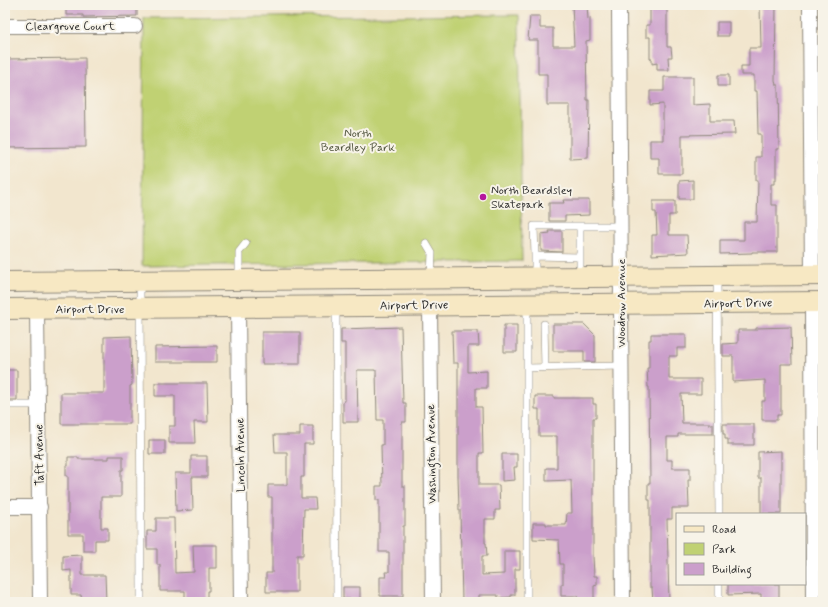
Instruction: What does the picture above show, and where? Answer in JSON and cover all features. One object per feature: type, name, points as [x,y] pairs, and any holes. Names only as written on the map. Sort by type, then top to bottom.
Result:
[{"type":"main road","points":[[5,282],[818,276]]},
{"type":"main road","name":"Airport Drive","points":[[5,309],[818,302]]},
{"type":"street","name":"Woodrow Avenue","points":[[619,5],[623,602]]},
{"type":"street","points":[[810,5],[818,276]]},
{"type":"street","name":"Cleargrove Court","points":[[5,26],[135,26]]},
{"type":"street","points":[[813,602],[818,302]]},
{"type":"street","name":"Washington Avenue","points":[[430,305],[433,602]]},
{"type":"street","name":"Lincoln Avenue","points":[[238,308],[241,602]]},
{"type":"street","name":"Taft Avenue","points":[[37,309],[40,602]]},
{"type":"street","points":[[5,507],[40,507]]},
{"type":"lane","points":[[535,278],[534,226],[620,226]]},
{"type":"lane","points":[[580,226],[580,278]]},
{"type":"lane","points":[[239,281],[239,252],[246,243]]},
{"type":"lane","points":[[426,243],[432,253],[431,279]]},
{"type":"lane","points":[[535,256],[580,257]]},
{"type":"lane","points":[[717,277],[719,513]]},
{"type":"lane","points":[[140,282],[141,602]]},
{"type":"lane","points":[[527,305],[527,602]]},
{"type":"lane","points":[[336,306],[337,602]]},
{"type":"lane","points":[[544,324],[544,368]]},
{"type":"lane","points":[[527,368],[621,366]]},
{"type":"lane","points":[[5,405],[38,405]]},
{"type":"lane","points":[[719,585],[719,602]]},
{"type":"green space","name":"North Beardley Park","points":[[519,15],[522,261],[142,266],[144,18]]},
{"type":"building","points":[[66,5],[137,5],[137,16],[83,17],[83,15],[66,15]]},
{"type":"building","points":[[572,5],[587,5],[588,19],[590,18],[590,40],[586,41],[587,100],[589,100],[588,158],[570,159],[570,105],[547,105],[547,74],[538,74],[538,40],[528,40],[530,16],[540,16],[540,28],[553,28],[553,46],[574,46]]},
{"type":"building","points":[[650,5],[667,5],[667,47],[671,47],[672,57],[668,57],[669,70],[657,70],[657,63],[652,64],[652,59],[650,59],[650,37],[646,37],[646,25],[650,25]]},
{"type":"building","points":[[760,5],[776,5],[775,80],[776,85],[778,85],[779,149],[776,149],[776,180],[774,180],[774,184],[771,184],[771,205],[777,205],[777,252],[720,254],[720,240],[744,240],[744,222],[757,222],[758,180],[756,180],[756,157],[761,157],[761,134],[758,134],[757,91],[754,91],[754,75],[741,75],[741,66],[749,66],[749,48],[761,48]]},
{"type":"building","points":[[717,22],[729,22],[729,36],[717,36]]},
{"type":"building","points":[[85,58],[86,147],[5,148],[5,59]]},
{"type":"building","points":[[718,75],[729,75],[729,86],[718,86]]},
{"type":"building","points":[[664,77],[693,77],[693,105],[710,104],[710,121],[734,121],[735,134],[682,135],[682,174],[659,174],[659,158],[650,158],[650,140],[663,140],[663,104],[650,105],[650,91],[664,91]]},
{"type":"building","points":[[693,180],[693,199],[679,199],[679,181]]},
{"type":"building","points":[[563,200],[589,200],[589,215],[565,216],[565,221],[549,221],[549,203],[564,203]]},
{"type":"building","points":[[653,201],[675,201],[675,215],[669,215],[669,235],[687,235],[688,253],[652,255],[652,235],[657,235],[656,212],[653,212]]},
{"type":"building","points":[[549,231],[562,231],[562,252],[541,251],[541,234],[550,233]]},
{"type":"building","points":[[553,324],[584,324],[595,335],[595,362],[584,362],[584,351],[553,351]]},
{"type":"building","points":[[504,325],[517,325],[517,352],[504,352]]},
{"type":"building","points":[[401,327],[403,403],[406,403],[406,422],[402,422],[402,486],[405,486],[405,526],[403,526],[403,596],[380,596],[380,577],[386,577],[385,572],[389,572],[389,552],[379,552],[379,500],[376,500],[376,486],[382,486],[381,445],[383,445],[383,420],[377,420],[376,370],[357,370],[358,422],[343,422],[343,402],[345,401],[345,343],[341,343],[341,329]]},
{"type":"building","points":[[791,327],[792,364],[781,364],[781,415],[777,415],[777,420],[762,420],[762,401],[765,401],[765,380],[733,382],[733,356],[723,356],[723,344],[738,343],[738,330]]},
{"type":"building","points":[[452,331],[478,331],[479,346],[468,346],[468,372],[487,371],[487,388],[476,388],[476,407],[482,407],[483,453],[479,453],[479,485],[499,485],[500,510],[495,510],[495,519],[485,519],[485,543],[487,556],[482,556],[482,575],[504,574],[504,551],[520,551],[520,569],[515,569],[515,595],[511,595],[511,597],[498,598],[498,595],[479,595],[479,602],[462,602],[458,476],[458,363],[453,363]]},
{"type":"building","points":[[262,332],[300,332],[300,364],[262,364]]},
{"type":"building","points":[[651,334],[686,334],[686,348],[677,348],[677,356],[669,356],[669,379],[701,379],[701,394],[681,394],[682,423],[713,424],[713,434],[678,434],[678,437],[667,437],[667,460],[672,460],[672,468],[690,468],[690,480],[688,480],[689,508],[672,508],[672,519],[667,519],[669,602],[653,602],[652,588],[650,588],[650,500],[648,500],[648,483],[650,483],[649,387],[647,368],[649,368],[649,340],[651,340]]},
{"type":"building","points":[[131,336],[132,385],[130,386],[130,424],[61,424],[61,393],[104,393],[104,337]]},
{"type":"building","points":[[217,346],[217,362],[155,362],[155,347]]},
{"type":"building","points":[[5,370],[17,370],[17,400],[5,400]]},
{"type":"building","points":[[155,383],[207,383],[208,422],[194,422],[195,443],[169,443],[169,426],[175,426],[175,396],[155,396]]},
{"type":"building","points":[[535,396],[554,396],[554,398],[593,398],[593,404],[596,404],[596,418],[593,418],[593,556],[594,576],[597,576],[597,585],[594,586],[594,602],[578,602],[578,596],[561,596],[561,584],[563,584],[563,564],[560,564],[559,540],[533,539],[533,523],[546,523],[546,525],[566,525],[567,513],[572,513],[571,480],[546,481],[546,468],[557,468],[557,436],[539,436],[539,409],[535,409]]},
{"type":"building","points":[[723,424],[754,424],[754,445],[728,445],[728,439],[725,439],[725,434],[723,434]]},
{"type":"building","points":[[300,426],[313,426],[313,444],[304,444],[304,477],[301,477],[301,498],[315,498],[316,509],[304,509],[303,555],[297,555],[297,592],[266,592],[266,573],[272,573],[272,497],[268,497],[268,485],[287,485],[287,452],[275,452],[274,435],[300,435]]},
{"type":"building","points":[[149,440],[165,440],[165,454],[149,454]]},
{"type":"building","points":[[781,451],[781,513],[761,513],[761,478],[758,478],[758,452]]},
{"type":"building","points":[[502,454],[517,454],[517,467],[514,467],[515,480],[502,481]]},
{"type":"building","points":[[109,456],[123,456],[123,470],[121,470],[121,497],[101,497],[101,528],[108,528],[108,540],[95,540],[95,551],[83,551],[83,534],[68,534],[68,476],[66,476],[66,466],[68,466],[68,457],[78,457],[78,459],[109,459]]},
{"type":"building","points":[[191,456],[207,456],[207,477],[192,477],[193,510],[176,511],[175,473],[191,473]]},
{"type":"building","points":[[156,518],[174,518],[175,573],[194,572],[193,545],[217,545],[217,568],[209,568],[209,591],[207,591],[207,602],[185,602],[185,591],[160,591],[160,565],[157,565],[157,549],[147,549],[147,531],[156,531]]},
{"type":"building","points":[[82,555],[82,575],[105,575],[106,602],[82,602],[81,595],[71,595],[71,570],[63,571],[63,556]]},
{"type":"building","points":[[728,585],[779,585],[779,602],[761,602],[761,594],[728,595]]},
{"type":"building","points":[[343,587],[360,587],[360,599],[343,599]]},
{"type":"place","name":"North Beardsley Skatepark","points":[[483,197]]}]
